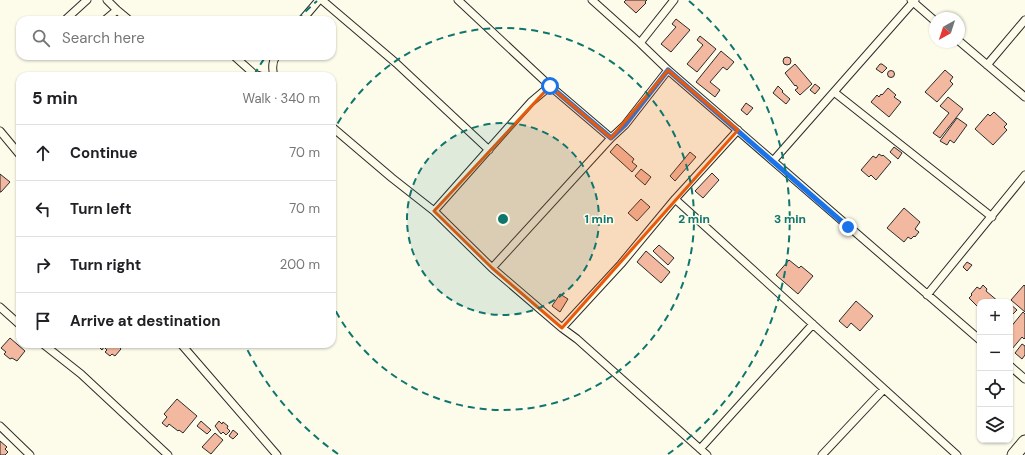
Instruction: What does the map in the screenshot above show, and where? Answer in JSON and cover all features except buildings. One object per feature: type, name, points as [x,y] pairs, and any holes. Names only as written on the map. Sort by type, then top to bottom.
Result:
[{"type":"highway","points":[[1014,455],[1025,442]]},
{"type":"street","points":[[69,16],[87,0]]},
{"type":"street","points":[[107,0],[124,16]]},
{"type":"street","points":[[306,16],[320,0],[396,63],[489,150]]},
{"type":"street","points":[[458,0],[550,86],[611,138]]},
{"type":"street","points":[[592,0],[668,70],[977,337]]},
{"type":"street","points":[[640,43],[674,0]]},
{"type":"street","points":[[773,161],[913,1],[929,16]]},
{"type":"street","points":[[110,16],[117,10]]},
{"type":"street","points":[[987,65],[1025,20]]},
{"type":"street","points":[[965,46],[1025,97]]},
{"type":"street","points":[[238,60],[252,72]]},
{"type":"street","points":[[273,60],[273,72]]},
{"type":"street","points":[[492,268],[611,138],[625,125],[668,70]]},
{"type":"street","points":[[434,211],[531,102],[550,86]]},
{"type":"street","points":[[834,92],[992,217]]},
{"type":"street","points":[[336,130],[434,211],[492,268],[577,339],[707,455]]},
{"type":"street","points":[[562,328],[620,264],[675,199],[738,130]]},
{"type":"street","points":[[0,131],[16,150]]},
{"type":"street","points":[[927,295],[1025,175]]},
{"type":"street","points":[[675,199],[957,455]]},
{"type":"street","points":[[0,307],[16,321]]},
{"type":"street","points":[[700,449],[813,324]]},
{"type":"street","points":[[48,348],[81,374],[168,455]]},
{"type":"street","points":[[184,348],[277,455]]},
{"type":"street","points":[[1013,369],[1025,379]]},
{"type":"street","points":[[822,455],[884,389]]},
{"type":"street","points":[[0,426],[30,455]]},
{"type":"highlighted area","points":[[668,70],[738,130],[562,328],[492,268],[434,211],[550,86],[611,138]]},
{"type":"route","points":[[550,86],[611,138],[625,125],[668,70],[848,227]]}]
